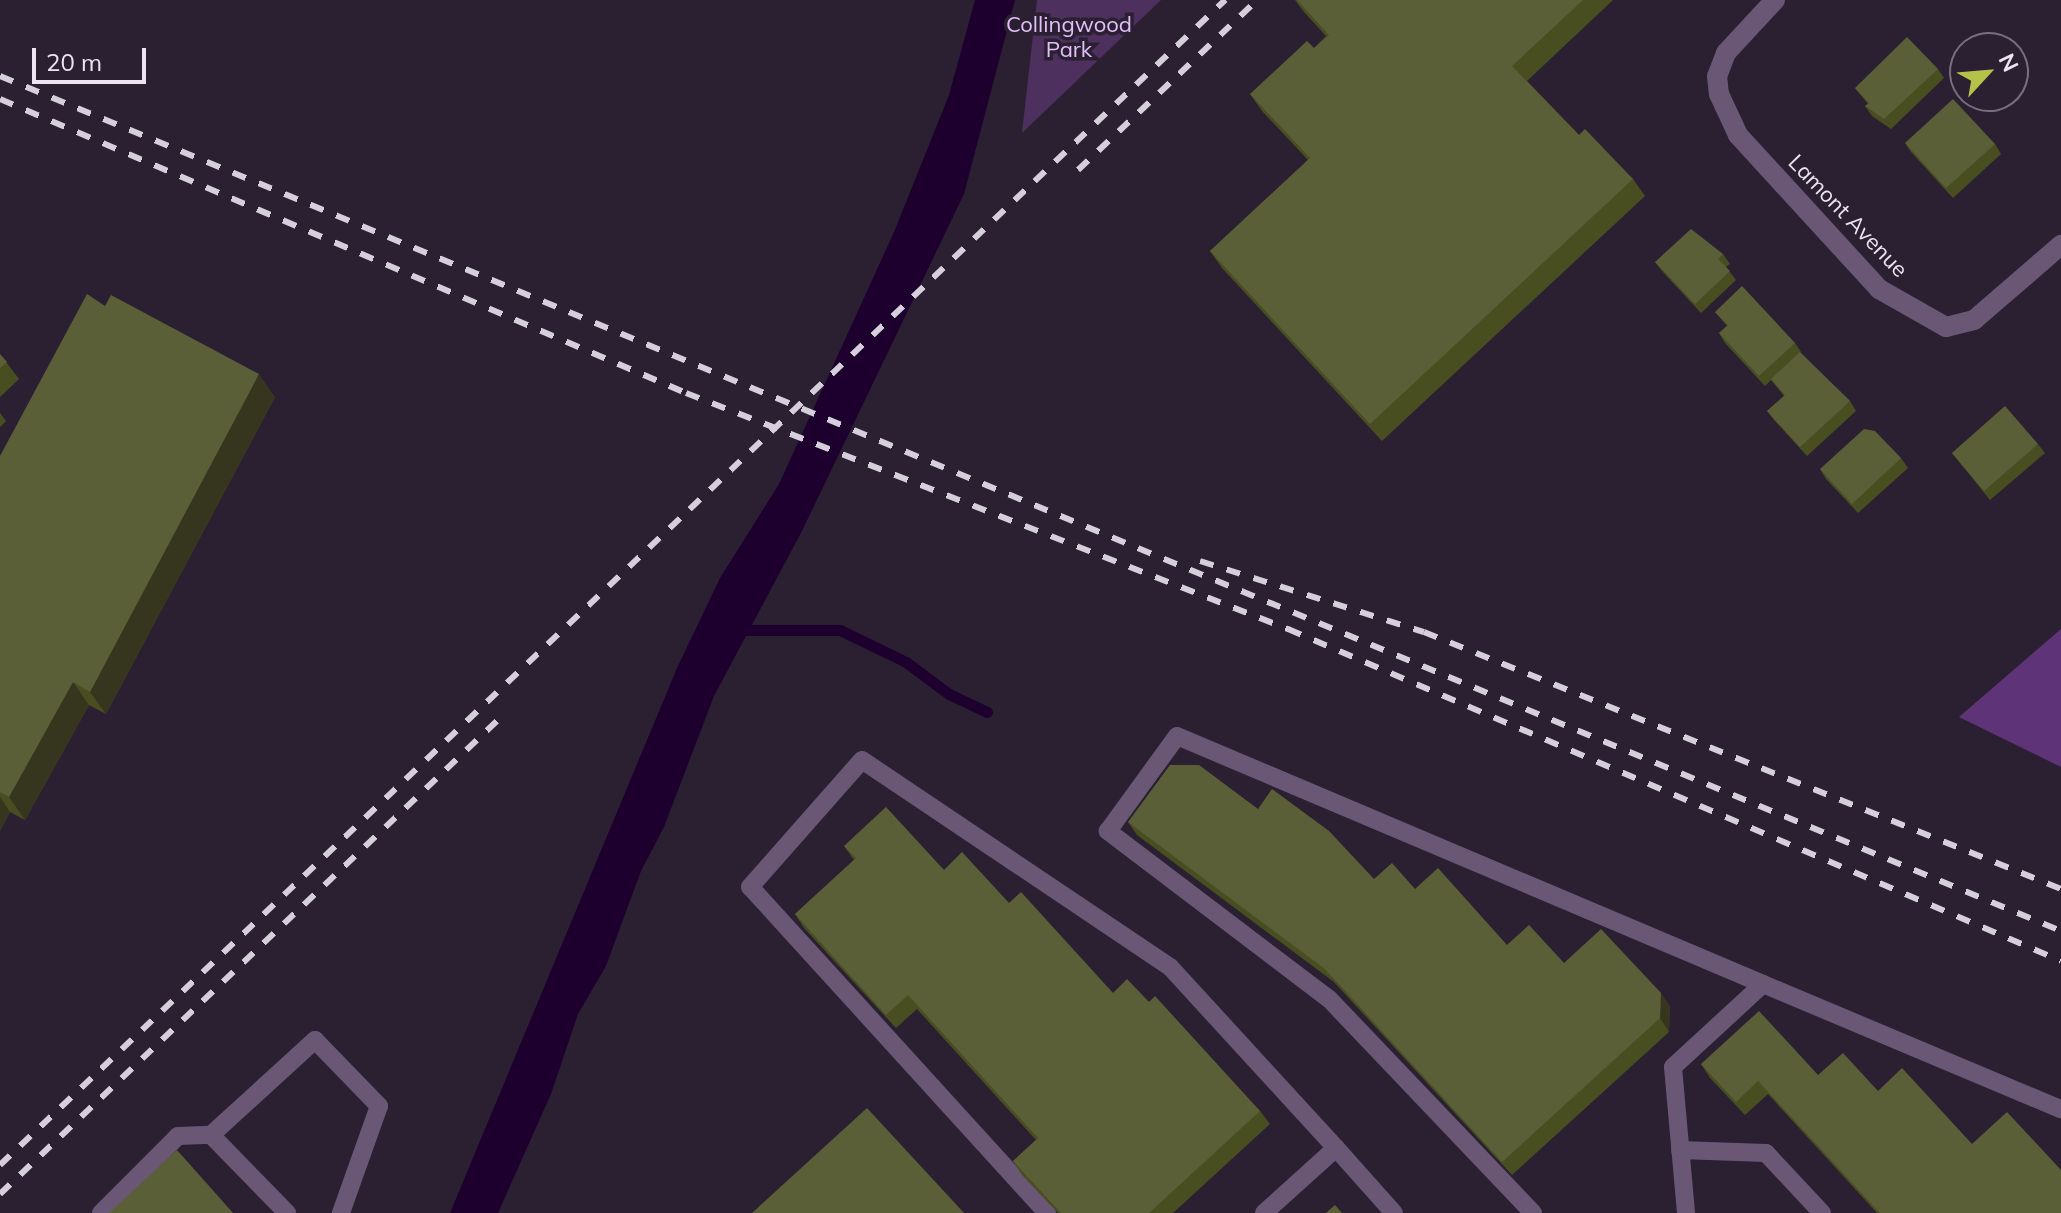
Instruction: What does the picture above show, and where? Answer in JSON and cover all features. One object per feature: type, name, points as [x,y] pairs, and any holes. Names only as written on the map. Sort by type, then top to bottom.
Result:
[{"type":"street","name":"Lamont Avenue","points":[[1775,0],[1726,53],[1717,76],[1719,94],[1738,135],[1879,289],[1946,327],[1974,320],[2061,245]]},
{"type":"lane","points":[[1533,1213],[1329,999],[1108,831],[1177,736],[2061,1109]]},
{"type":"lane","points":[[1047,1213],[750,887],[862,760],[1171,968],[1394,1213]]},
{"type":"lane","points":[[1686,1213],[1673,1067],[1763,984]]},
{"type":"lane","points":[[101,1213],[178,1136],[211,1135],[315,1040],[379,1106],[341,1213]]},
{"type":"lane","points":[[211,1135],[287,1213]]},
{"type":"lane","points":[[1264,1213],[1336,1148]]},
{"type":"lane","points":[[1680,1150],[1766,1153],[1822,1213]]},
{"type":"green space","name":"Collingwood Park","points":[[1037,0],[1161,0],[1022,133]]},
{"type":"shaded area","points":[[975,0],[1015,0],[964,194],[802,531],[714,696],[664,827],[641,871],[606,966],[578,1014],[551,1094],[498,1213],[450,1213],[677,668],[720,578],[779,484],[894,232],[949,95]]},
{"type":"shaded area","points":[[2061,629],[2061,767],[1959,717]]},
{"type":"building","points":[[1297,0],[1583,0],[1512,66],[1579,135],[1585,129],[1633,179],[1370,424],[1210,251],[1310,158],[1250,94],[1307,41],[1314,48],[1329,35]]},
{"type":"building","points":[[1907,37],[1938,69],[1884,119],[1865,106],[1869,103],[1855,88]]},
{"type":"building","points":[[1949,103],[1949,112],[1965,112],[1995,144],[1946,188],[1905,143]]},
{"type":"building","points":[[1691,229],[1723,254],[1718,259],[1730,271],[1695,304],[1655,262]]},
{"type":"building","points":[[1742,286],[1795,343],[1759,376],[1719,333],[1728,325],[1715,312]]},
{"type":"building","points":[[87,294],[105,306],[111,295],[259,374],[90,692],[73,682],[9,797],[0,792],[0,456]]},
{"type":"building","points":[[1800,352],[1850,401],[1800,447],[1767,411],[1785,395],[1771,379]]},
{"type":"building","points":[[0,354],[7,362],[0,368]]},
{"type":"building","points":[[2005,406],[2038,444],[1984,491],[1952,453]]},
{"type":"building","points":[[1864,429],[1875,431],[1901,458],[1852,504],[1820,469]]},
{"type":"building","points":[[1170,765],[1199,765],[1258,809],[1272,789],[1329,831],[1374,879],[1392,863],[1415,889],[1438,868],[1507,945],[1529,925],[1564,963],[1601,929],[1661,993],[1660,1018],[1502,1162],[1325,969],[1128,822]]},
{"type":"building","points":[[886,807],[944,870],[962,852],[1009,903],[1021,892],[1113,993],[1127,979],[1149,1002],[1155,996],[1260,1111],[1149,1213],[1061,1213],[1013,1161],[1038,1138],[908,995],[886,1015],[795,914],[856,858],[844,846]]},
{"type":"building","points":[[1759,1011],[1818,1075],[1843,1053],[1878,1091],[1902,1068],[1972,1144],[2007,1112],[2061,1170],[2061,1213],[1880,1213],[1758,1081],[1736,1102],[1701,1064]]},
{"type":"building","points":[[867,1108],[964,1213],[752,1213]]},
{"type":"building","points":[[177,1150],[233,1213],[109,1213]]},
{"type":"building","points":[[1335,1205],[1342,1213],[1326,1213]]},
{"type":"waterway","points":[[745,630],[840,630],[906,662],[949,694],[987,712]]},
{"type":"railway","points":[[0,1165],[1225,0]]},
{"type":"railway","points":[[1078,170],[1257,0]]},
{"type":"railway","points":[[0,76],[2061,931]]},
{"type":"railway","points":[[0,99],[686,393],[1288,629],[2061,961]]},
{"type":"railway","points":[[1200,561],[1424,632],[2061,889]]},
{"type":"railway","points":[[0,1194],[500,718]]}]
